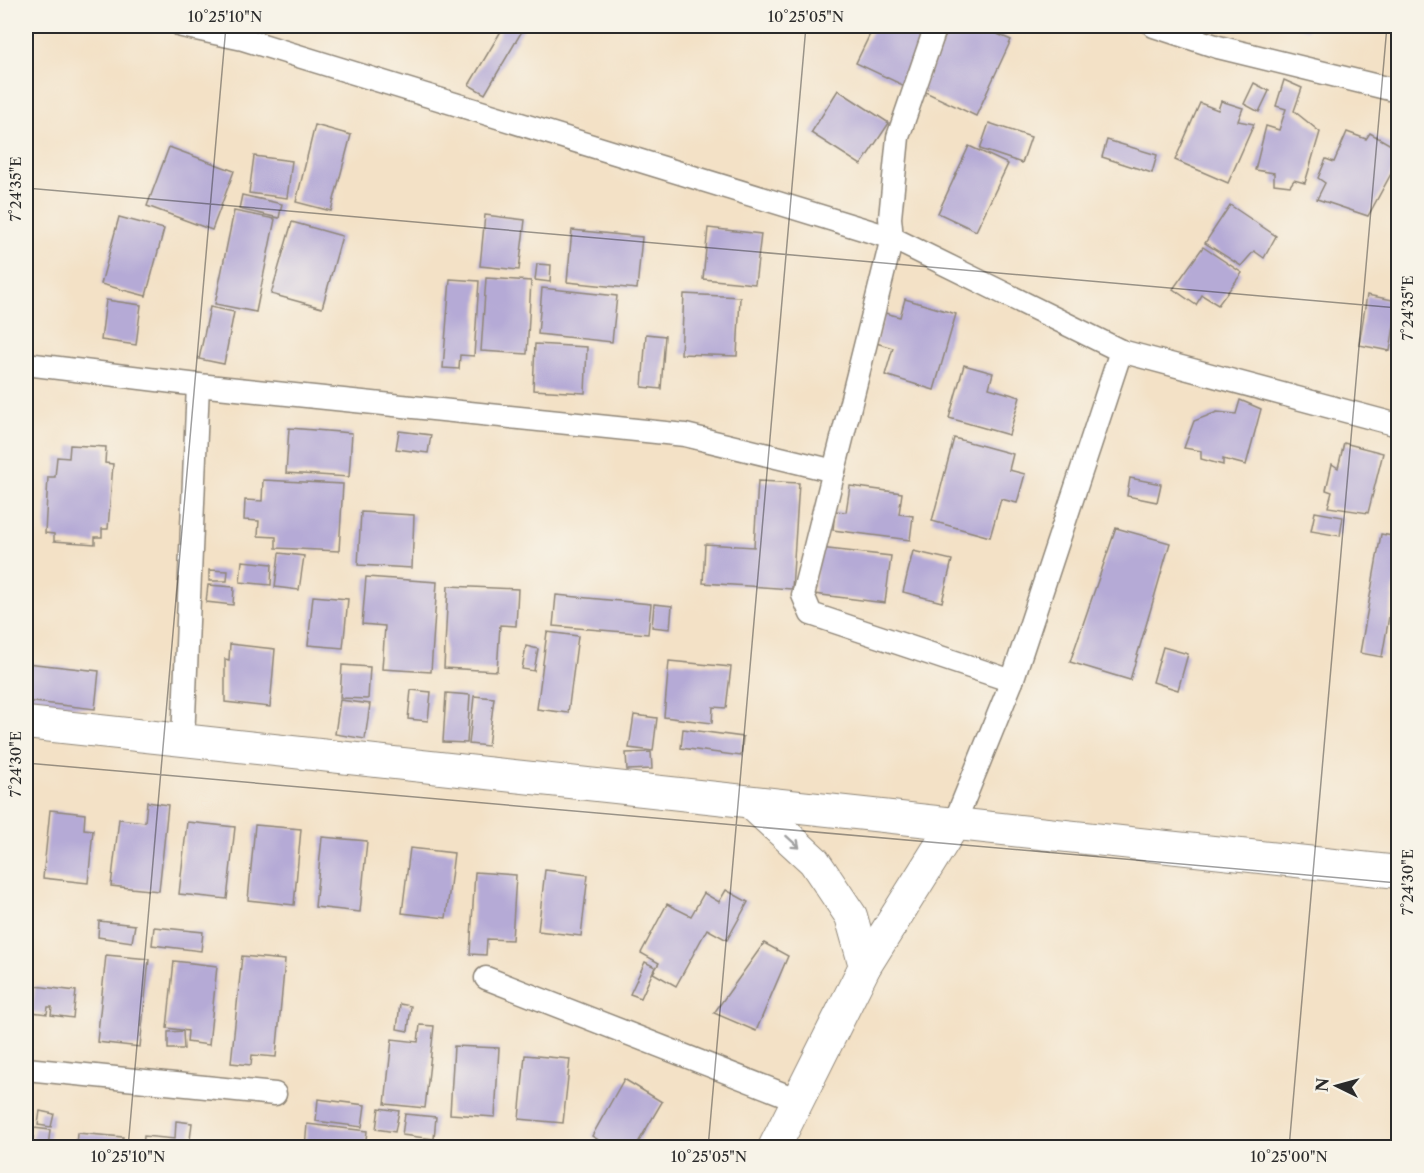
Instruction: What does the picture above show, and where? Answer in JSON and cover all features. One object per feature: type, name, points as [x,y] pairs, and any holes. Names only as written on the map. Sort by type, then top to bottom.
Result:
[{"type":"street","points":[[182,26],[243,39],[892,238],[1121,351],[1398,424]]},
{"type":"street","points":[[936,26],[898,137],[890,218],[892,238],[803,595],[811,614],[1012,681]]},
{"type":"street","points":[[1154,26],[1218,47],[1398,91]]},
{"type":"street","points":[[774,1148],[865,966],[954,824],[1012,681],[1121,351]]},
{"type":"street","points":[[26,364],[198,385],[685,435],[834,471]]},
{"type":"street","points":[[183,740],[198,385]]},
{"type":"street","points":[[26,723],[1398,872]]},
{"type":"street","points":[[750,802],[814,861],[851,916],[865,966]]},
{"type":"street","points":[[486,978],[798,1100]]},
{"type":"street","points":[[26,1069],[274,1094]]},
{"type":"building","points":[[504,26],[525,26],[485,94],[469,85]]},
{"type":"building","points":[[874,26],[922,26],[927,28],[911,89],[856,63]]},
{"type":"building","points":[[950,26],[979,26],[1011,40],[976,116],[921,90]]},
{"type":"building","points":[[1292,26],[1309,26],[1307,30]]},
{"type":"building","points":[[1284,80],[1302,88],[1294,111],[1320,132],[1305,183],[1294,180],[1290,186],[1274,184],[1274,173],[1255,170],[1266,126],[1279,130],[1286,109],[1276,106]]},
{"type":"building","points":[[1254,83],[1269,91],[1259,112],[1244,104]]},
{"type":"building","points":[[838,90],[889,123],[861,165],[811,133]]},
{"type":"building","points":[[1221,101],[1243,108],[1238,121],[1254,124],[1228,183],[1175,160],[1200,103],[1218,110]]},
{"type":"building","points":[[989,123],[1031,137],[1022,163],[980,149]]},
{"type":"building","points":[[315,125],[351,135],[331,211],[296,202]]},
{"type":"building","points":[[1347,132],[1366,139],[1370,133],[1398,149],[1398,161],[1368,216],[1317,199],[1325,183],[1318,178],[1326,159],[1334,162]]},
{"type":"building","points":[[1107,140],[1157,155],[1152,173],[1102,157]]},
{"type":"building","points":[[969,146],[1008,164],[976,231],[938,213]]},
{"type":"building","points":[[169,147],[234,171],[212,230],[147,206]]},
{"type":"building","points":[[254,156],[292,161],[287,198],[249,193]]},
{"type":"building","points":[[242,195],[282,204],[279,218],[239,209]]},
{"type":"building","points":[[1230,205],[1276,236],[1264,258],[1254,251],[1241,266],[1205,243]]},
{"type":"building","points":[[234,211],[275,219],[256,312],[215,304]]},
{"type":"building","points":[[485,215],[525,220],[519,270],[480,266]]},
{"type":"building","points":[[119,217],[164,229],[146,296],[101,284]]},
{"type":"building","points":[[292,222],[342,236],[322,308],[271,294]]},
{"type":"building","points":[[708,228],[761,234],[755,284],[703,279]]},
{"type":"building","points":[[572,230],[642,237],[637,289],[567,282]]},
{"type":"building","points":[[1203,247],[1242,273],[1218,305],[1202,295],[1196,305],[1173,289]]},
{"type":"building","points":[[537,264],[551,265],[550,282],[535,280]]},
{"type":"building","points":[[486,278],[531,281],[527,354],[481,351]]},
{"type":"building","points":[[450,279],[479,281],[474,356],[460,355],[459,369],[443,368]]},
{"type":"building","points":[[542,288],[617,296],[612,342],[538,334]]},
{"type":"building","points":[[684,294],[740,297],[737,356],[681,354]]},
{"type":"building","points":[[1367,295],[1398,301],[1390,351],[1359,345]]},
{"type":"building","points":[[905,299],[956,314],[934,390],[885,375],[893,348],[876,343],[885,313],[900,317]]},
{"type":"building","points":[[106,300],[141,305],[136,345],[101,340]]},
{"type":"building","points":[[210,307],[234,312],[224,364],[199,359]]},
{"type":"building","points":[[646,334],[665,336],[661,389],[642,387]]},
{"type":"building","points":[[535,344],[587,347],[585,393],[533,390]]},
{"type":"building","points":[[964,365],[993,373],[989,388],[1020,397],[1009,435],[949,418]]},
{"type":"building","points":[[1240,400],[1261,409],[1246,465],[1223,459],[1223,465],[1201,459],[1201,451],[1184,448],[1194,421],[1217,412],[1236,414]]},
{"type":"building","points":[[289,428],[352,433],[349,477],[286,473]]},
{"type":"building","points":[[399,431],[431,435],[428,453],[396,449]]},
{"type":"building","points":[[954,438],[1013,454],[1009,470],[1025,474],[1017,503],[1001,499],[990,537],[932,521]]},
{"type":"building","points":[[1344,443],[1383,453],[1368,513],[1328,507],[1332,492],[1326,490],[1332,464],[1338,468]]},
{"type":"building","points":[[70,445],[106,447],[105,463],[113,464],[108,529],[102,529],[102,537],[95,537],[95,544],[54,541],[54,534],[45,533],[48,477],[55,477],[57,457],[69,458]]},
{"type":"building","points":[[1130,478],[1161,484],[1157,502],[1127,496]]},
{"type":"building","points":[[263,480],[343,484],[339,551],[276,548],[276,537],[258,536],[259,521],[244,520],[245,500],[262,501]]},
{"type":"building","points":[[758,481],[799,483],[792,589],[703,583],[705,544],[754,547]]},
{"type":"building","points":[[850,486],[902,493],[899,514],[913,516],[910,540],[833,530],[835,511],[846,512]]},
{"type":"building","points":[[361,512],[414,515],[412,568],[358,565]]},
{"type":"building","points":[[1315,512],[1343,517],[1340,536],[1311,531]]},
{"type":"building","points":[[1116,528],[1170,543],[1130,680],[1070,662]]},
{"type":"building","points":[[1381,534],[1398,537],[1398,565],[1382,657],[1360,653]]},
{"type":"building","points":[[819,548],[891,556],[885,603],[814,594]]},
{"type":"building","points":[[913,551],[952,560],[942,602],[903,592]]},
{"type":"building","points":[[279,553],[304,556],[299,590],[275,587]]},
{"type":"building","points":[[242,561],[272,564],[271,585],[240,582]]},
{"type":"building","points":[[209,570],[228,571],[227,581],[209,581]]},
{"type":"building","points":[[366,577],[437,582],[431,672],[382,669],[385,626],[362,624]]},
{"type":"building","points":[[208,585],[234,587],[233,605],[206,602]]},
{"type":"building","points":[[448,586],[518,589],[516,626],[500,625],[497,671],[444,668]]},
{"type":"building","points":[[556,595],[651,604],[648,634],[553,626]]},
{"type":"building","points":[[313,596],[348,599],[343,648],[308,645]]},
{"type":"building","points":[[654,604],[672,606],[670,629],[652,627]]},
{"type":"building","points":[[547,632],[578,636],[568,713],[537,709]]},
{"type":"building","points":[[230,644],[275,649],[270,707],[225,702],[225,659],[229,660]]},
{"type":"building","points":[[526,646],[538,649],[534,671],[522,669]]},
{"type":"building","points":[[1163,647],[1188,654],[1178,690],[1153,682]]},
{"type":"building","points":[[669,661],[731,667],[726,708],[713,707],[712,723],[664,717]]},
{"type":"building","points":[[26,663],[99,671],[95,709],[26,701]]},
{"type":"building","points":[[342,665],[370,667],[368,699],[340,698]]},
{"type":"building","points":[[411,690],[431,692],[428,721],[408,719]]},
{"type":"building","points":[[446,693],[470,695],[467,743],[443,742]]},
{"type":"building","points":[[474,696],[494,698],[488,746],[469,744]]},
{"type":"building","points":[[340,700],[370,704],[365,739],[335,734]]},
{"type":"building","points":[[634,715],[657,718],[653,751],[629,748]]},
{"type":"building","points":[[683,729],[743,737],[741,756],[681,748]]},
{"type":"building","points":[[651,752],[652,769],[627,770],[626,753]]},
{"type":"building","points":[[147,802],[168,805],[159,891],[111,886],[119,819],[145,822]]},
{"type":"building","points":[[50,810],[85,814],[84,829],[93,830],[88,883],[43,878]]},
{"type":"building","points":[[187,822],[235,827],[227,899],[179,894]]},
{"type":"building","points":[[255,825],[301,829],[294,905],[248,900]]},
{"type":"building","points":[[322,837],[367,841],[360,912],[315,907]]},
{"type":"building","points":[[410,848],[454,853],[446,918],[402,913]]},
{"type":"building","points":[[545,870],[588,875],[581,936],[538,931]]},
{"type":"building","points":[[475,872],[516,875],[512,940],[487,939],[486,955],[470,954]]},
{"type":"building","points":[[726,890],[748,902],[727,940],[707,929],[676,986],[653,973],[659,963],[641,953],[667,904],[691,916],[704,893],[719,902]]},
{"type":"building","points":[[99,921],[135,925],[132,942],[98,937]]},
{"type":"building","points":[[154,927],[203,932],[201,951],[152,945]]},
{"type":"building","points":[[764,943],[788,956],[756,1031],[714,1013]]},
{"type":"building","points":[[106,955],[149,959],[140,1047],[97,1042]]},
{"type":"building","points":[[242,956],[285,960],[276,1057],[252,1055],[251,1065],[231,1063]]},
{"type":"building","points":[[174,961],[217,966],[209,1045],[187,1042],[188,1031],[167,1028]]},
{"type":"building","points":[[645,962],[655,967],[641,998],[630,994]]},
{"type":"building","points":[[35,986],[76,991],[73,1018],[51,1015],[52,1007],[48,1007],[47,1014],[32,1012]]},
{"type":"building","points":[[400,1004],[411,1006],[408,1031],[397,1029]]},
{"type":"building","points":[[420,1025],[434,1026],[425,1108],[385,1104],[392,1039],[418,1042]]},
{"type":"building","points":[[183,1031],[184,1049],[168,1049],[168,1032]]},
{"type":"building","points":[[454,1046],[499,1048],[495,1117],[450,1114]]},
{"type":"building","points":[[525,1055],[570,1059],[563,1123],[519,1119]]},
{"type":"building","points":[[624,1079],[662,1102],[635,1148],[611,1148],[592,1136]]},
{"type":"building","points":[[318,1099],[365,1105],[362,1127],[316,1121]]},
{"type":"building","points":[[379,1108],[399,1111],[395,1132],[376,1129]]},
{"type":"building","points":[[40,1111],[54,1114],[51,1127],[38,1125]]},
{"type":"building","points":[[405,1114],[436,1117],[434,1139],[402,1135]]},
{"type":"building","points":[[176,1121],[192,1123],[189,1148],[143,1148],[144,1136],[175,1139]]},
{"type":"building","points":[[307,1124],[367,1131],[365,1148],[305,1148]]},
{"type":"building","points":[[34,1128],[50,1130],[48,1148],[32,1148]]},
{"type":"building","points":[[77,1133],[123,1137],[122,1148],[76,1148]]},
{"type":"building","points":[[380,1142],[419,1146],[419,1148],[379,1148]]}]
